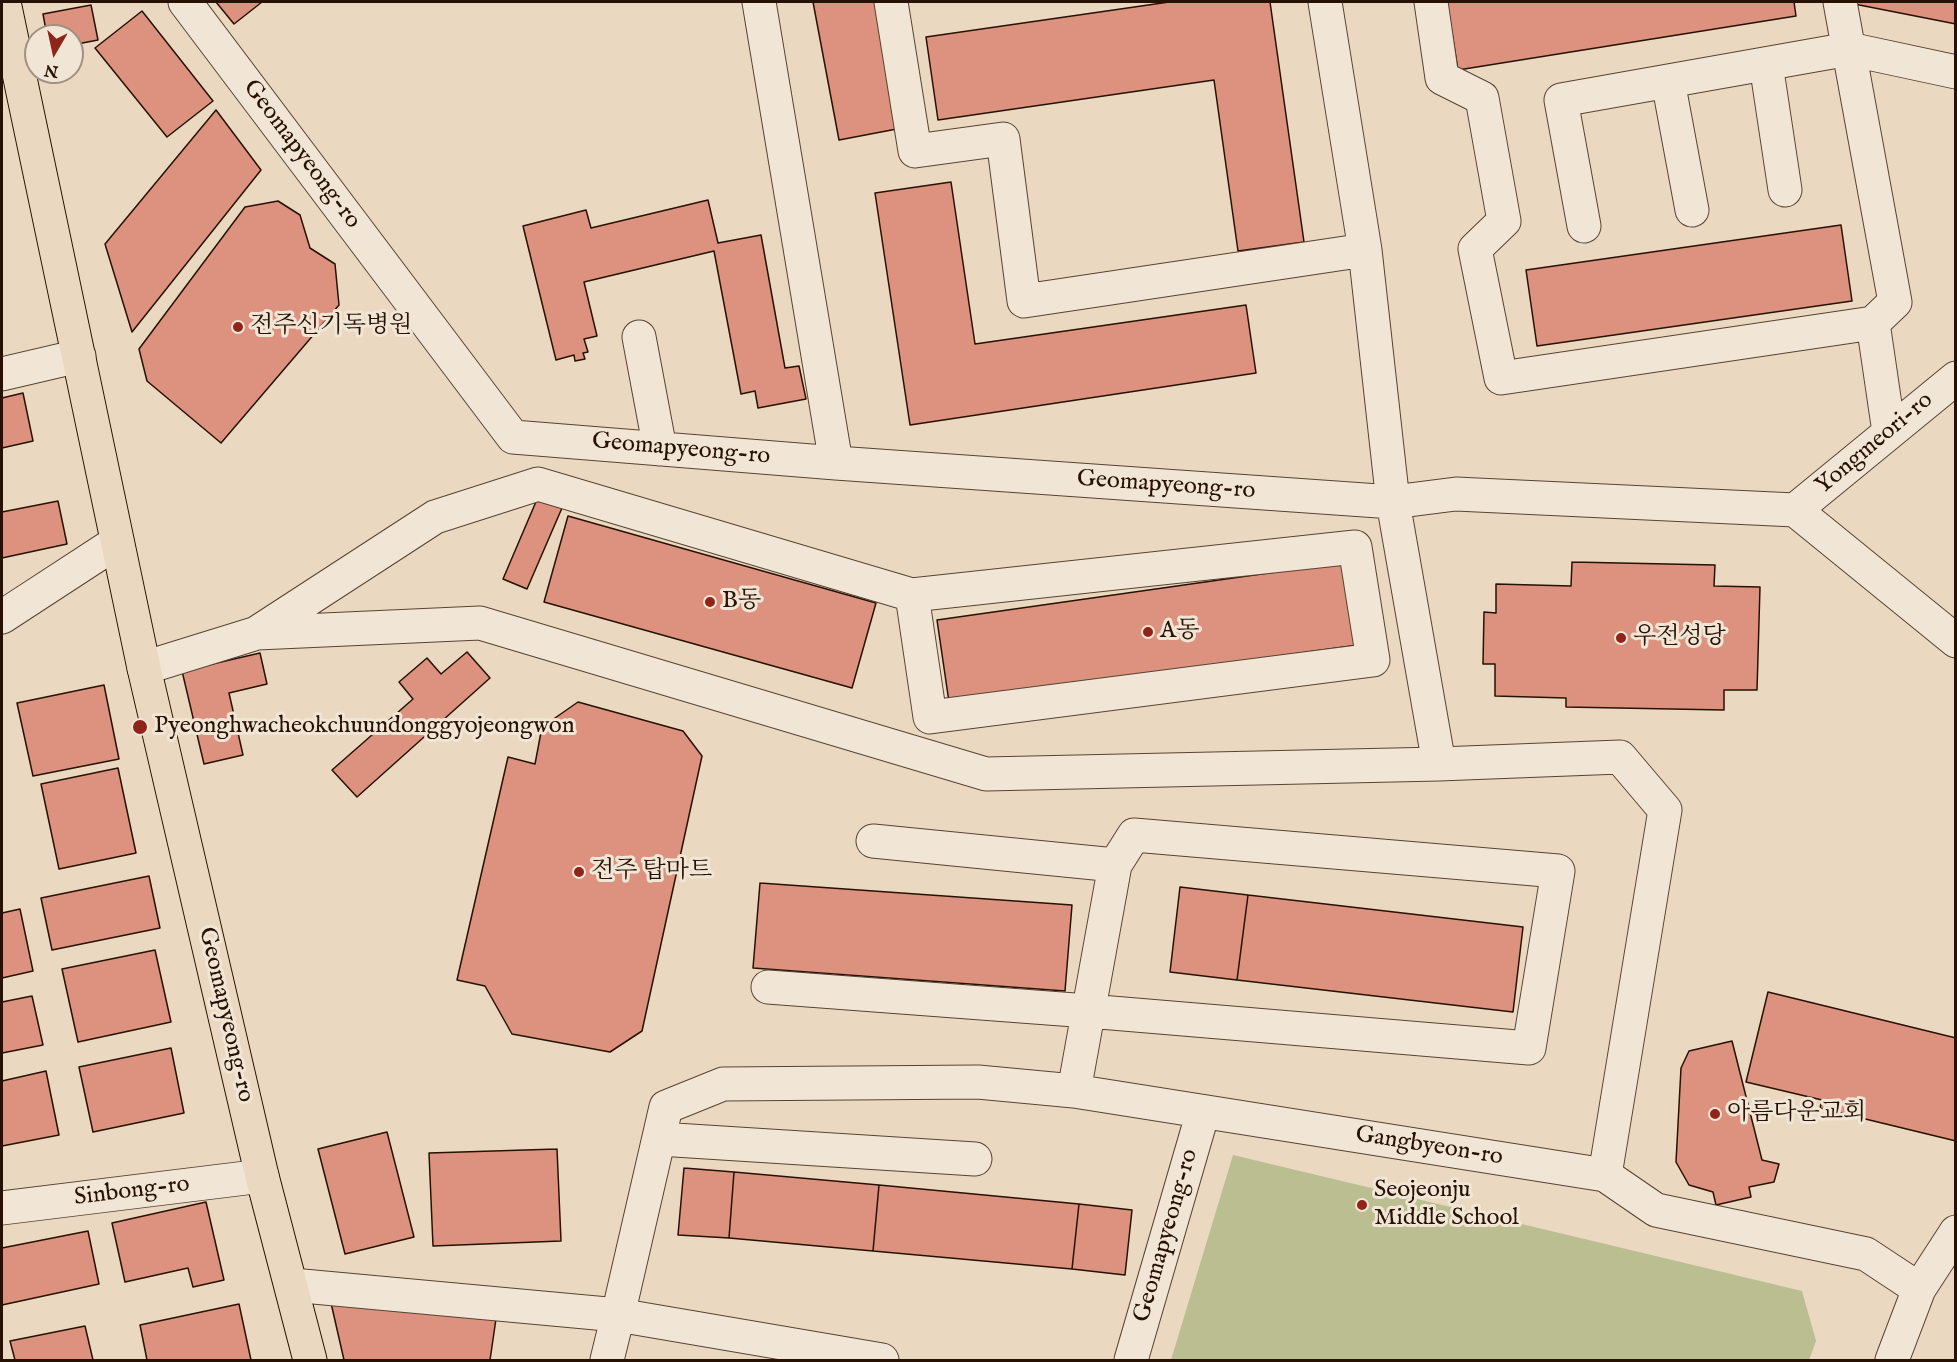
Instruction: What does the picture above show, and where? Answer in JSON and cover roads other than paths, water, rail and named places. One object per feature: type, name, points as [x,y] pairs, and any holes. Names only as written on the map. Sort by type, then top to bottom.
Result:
[{"type":"main road","name":"Geomapyeong-ro","points":[[4,2],[144,668],[262,1176],[310,1360]]},
{"type":"street","name":"Geomapyeong-ro","points":[[185,2],[513,437],[836,463],[1394,502],[1456,494],[1795,510]]},
{"type":"street","points":[[759,2],[836,463]]},
{"type":"street","points":[[891,2],[915,151],[1003,139],[1024,301],[1365,250]]},
{"type":"street","points":[[1325,2],[1365,250],[1394,502],[1440,764]]},
{"type":"street","points":[[1431,2],[1442,78],[1482,98],[1504,221],[1475,249],[1501,378],[1873,323],[1895,302],[1840,2]]},
{"type":"street","points":[[1584,226],[1561,100],[1849,49],[1956,72]]},
{"type":"street","points":[[1766,63],[1785,190]]},
{"type":"street","points":[[1668,81],[1692,210]]},
{"type":"street","points":[[1873,323],[1889,432]]},
{"type":"street","points":[[639,337],[660,448]]},
{"type":"street","points":[[2,374],[79,356]]},
{"type":"street","name":"Yongmeori-ro","points":[[1795,510],[1956,378]]},
{"type":"street","points":[[256,633],[435,517],[538,484],[912,595],[1355,548],[1372,660],[930,717],[912,595]]},
{"type":"street","points":[[1795,510],[1956,641]]},
{"type":"street","points":[[2,616],[117,542]]},
{"type":"street","points":[[144,668],[256,633],[480,623],[986,774],[1440,764],[1620,757],[1665,810],[1605,1175]]},
{"type":"street","points":[[768,987],[1088,1011],[1529,1048],[1558,871],[1134,835],[1115,865],[1088,1011],[1074,1091]]},
{"type":"street","points":[[873,842],[1115,865]]},
{"type":"street","name":"Gangbyeon-ro","points":[[659,1139],[666,1107],[723,1084],[978,1082],[1074,1091],[1605,1175],[1656,1210],[1866,1254],[1918,1289]]},
{"type":"street","name":"Geomapyeong-ro","points":[[1131,1360],[1203,1112]]},
{"type":"street","points":[[607,1360],[659,1139],[975,1159]]},
{"type":"street","name":"Sinbong-ro","points":[[2,1208],[262,1176]]},
{"type":"street","points":[[1892,1360],[1918,1289],[1956,1232]]},
{"type":"street","points":[[292,1285],[618,1315],[882,1360]]},
{"type":"place","name":"전주신기독병원","points":[[238,327]]},
{"type":"place","name":"B동","points":[[710,602]]},
{"type":"place","name":"A동","points":[[1148,632]]},
{"type":"place","name":"우전성당","points":[[1621,638]]},
{"type":"place","name":"Pyeonghwacheokchuundonggyojeongwon","points":[[140,727]]},
{"type":"place","name":"전주 탑마트","points":[[579,872]]},
{"type":"place","name":"아름다운교회","points":[[1715,1114]]},
{"type":"place","name":"Seojeonju Middle School","points":[[1362,1205]]}]
